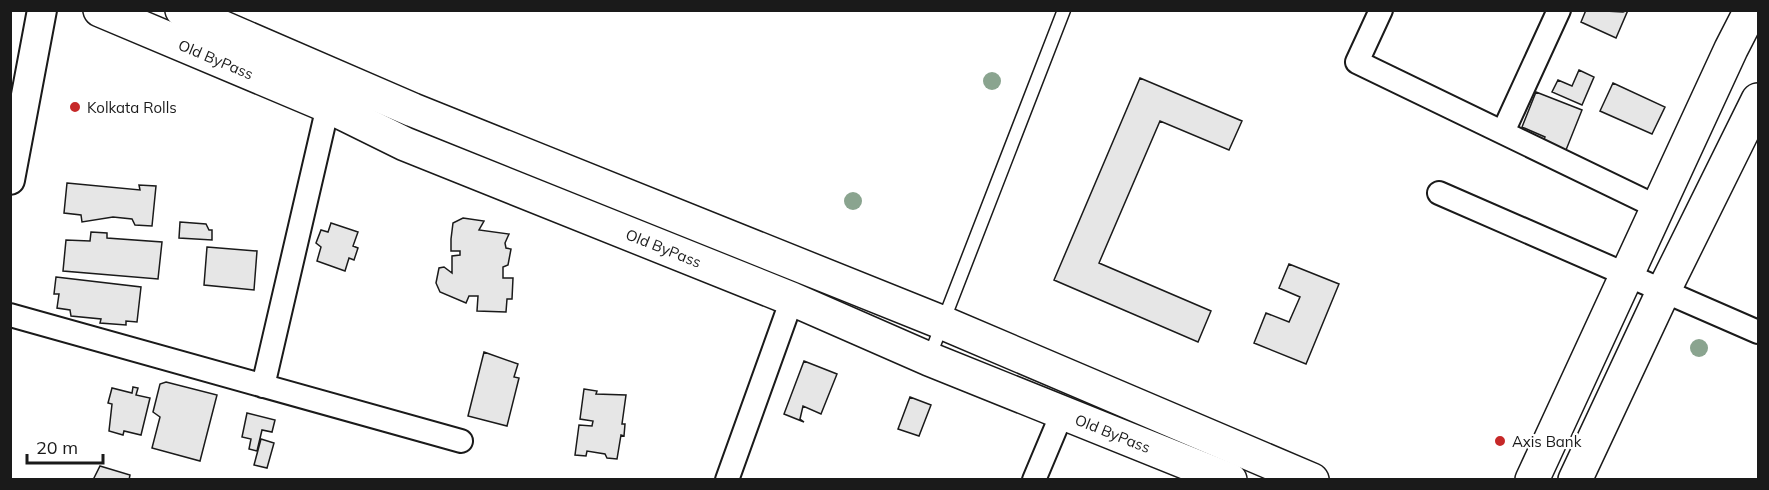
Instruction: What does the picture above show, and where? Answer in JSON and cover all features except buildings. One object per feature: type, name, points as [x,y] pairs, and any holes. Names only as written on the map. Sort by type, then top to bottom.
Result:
[{"type":"main road","name":"Old ByPass","points":[[100,10],[328,106],[405,144],[792,299],[929,359],[1230,480]]},
{"type":"main road","points":[[182,10],[413,110],[941,322],[1312,480]]},
{"type":"main road","points":[[1532,480],[1657,207],[1751,10]]},
{"type":"main road","points":[[1575,480],[1664,290],[1758,100]]},
{"type":"main road","points":[[405,144],[413,110]]},
{"type":"street","points":[[10,180],[42,10]]},
{"type":"street","points":[[1381,10],[1357,62],[1657,207]]},
{"type":"street","points":[[1503,132],[1559,10]]},
{"type":"street","points":[[263,386],[328,106]]},
{"type":"street","points":[[1439,193],[1758,332]]},
{"type":"street","points":[[727,480],[792,299]]},
{"type":"street","points":[[10,315],[461,441]]},
{"type":"street","points":[[1034,480],[1063,411]]},
{"type":"lane","points":[[929,359],[941,322],[1064,10]]},
{"type":"place","name":"Kolkata Rolls","points":[[75,107]]},
{"type":"place","name":"Axis Bank","points":[[1500,441]]}]
